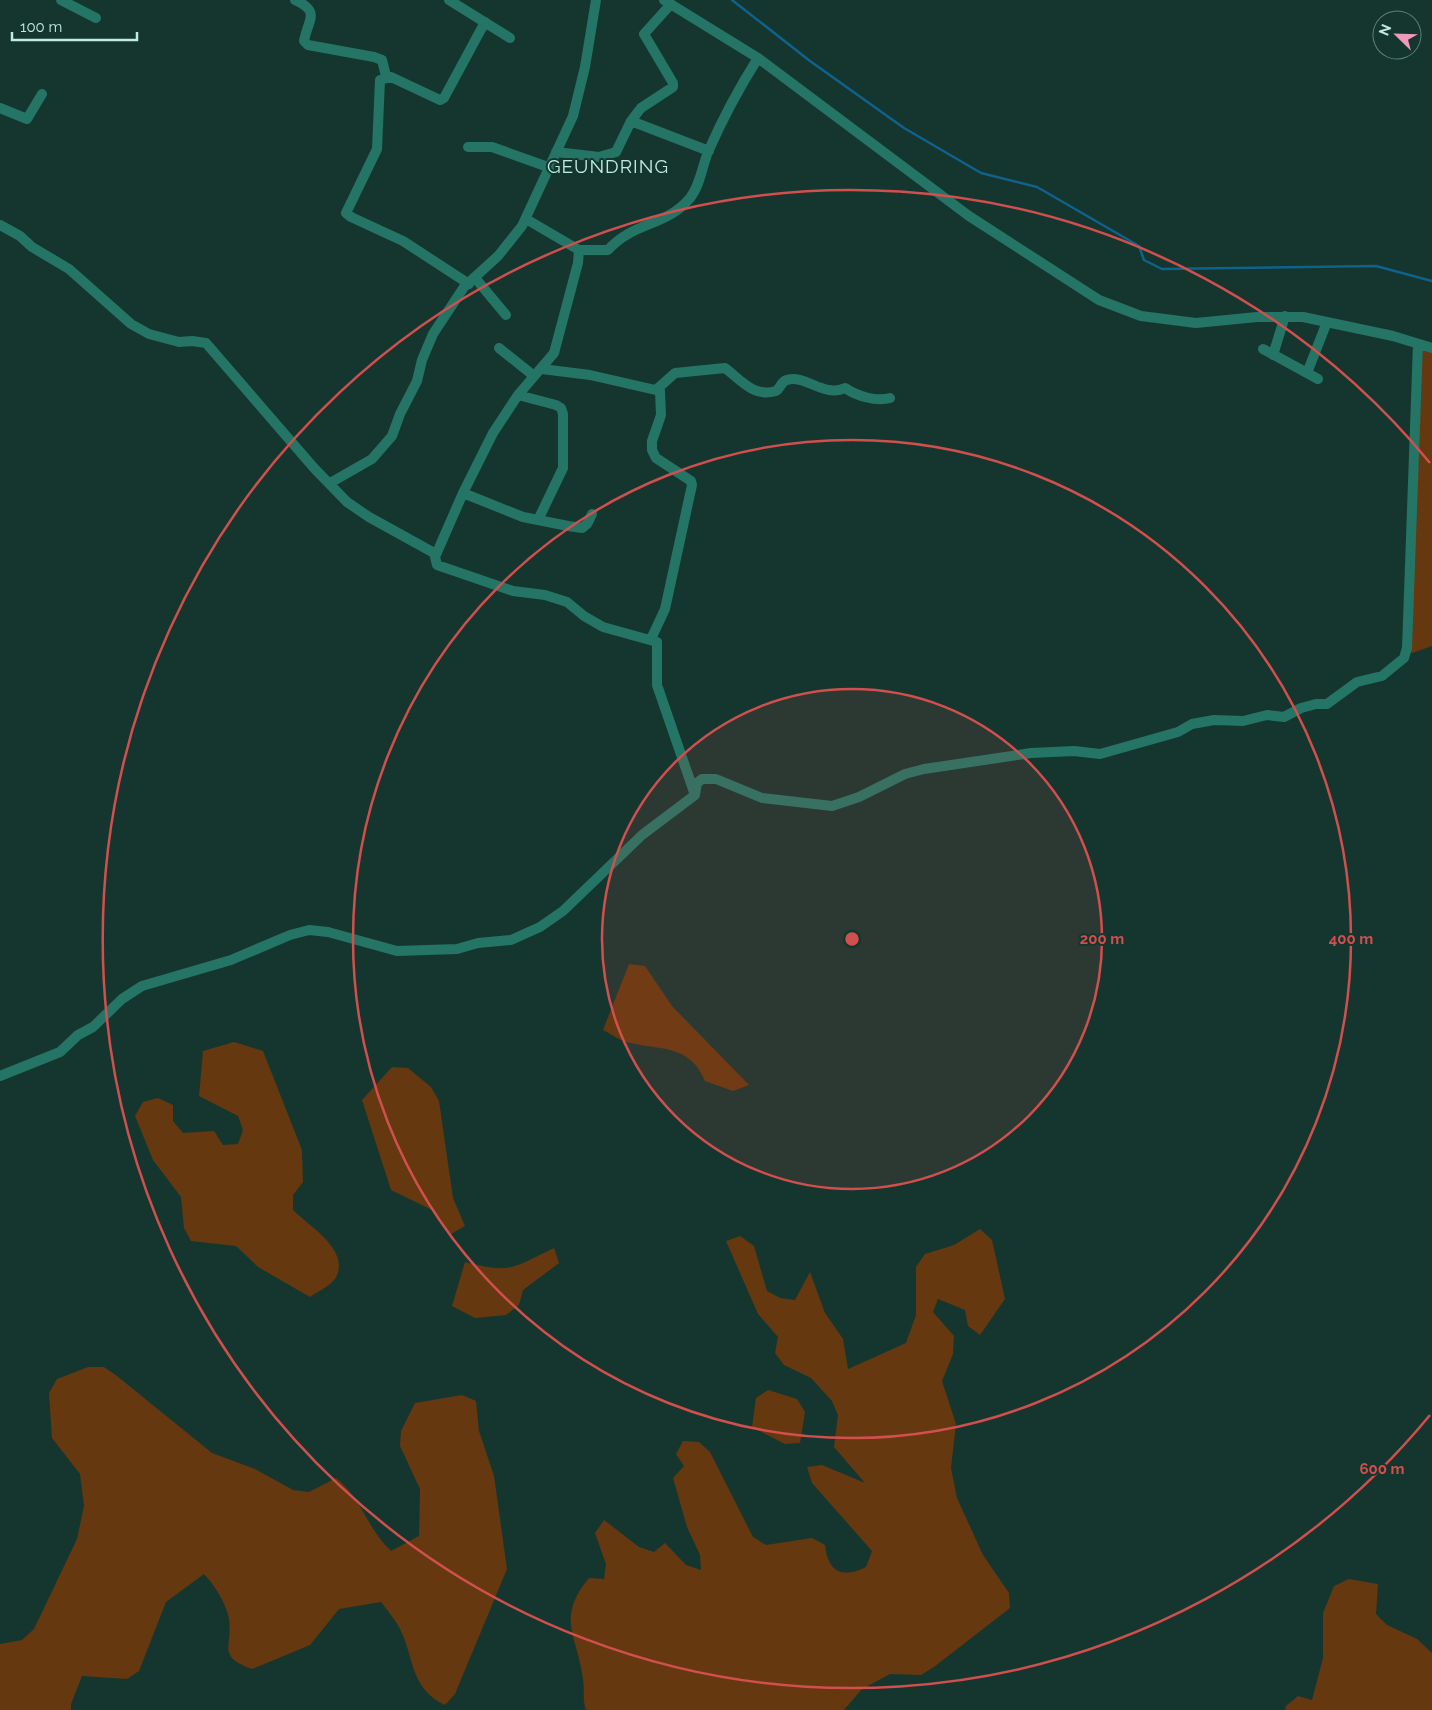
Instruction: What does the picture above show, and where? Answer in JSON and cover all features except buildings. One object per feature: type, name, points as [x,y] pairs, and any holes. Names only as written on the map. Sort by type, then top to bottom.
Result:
[{"type":"street","points":[[61,0],[96,18]]},
{"type":"street","points":[[295,0],[306,5],[311,12],[311,20],[304,41],[308,45],[382,60],[386,76]]},
{"type":"street","points":[[450,0],[510,38]]},
{"type":"street","points":[[330,483],[372,459],[392,436],[400,414],[417,381],[422,360],[433,334],[464,287],[472,282],[498,256],[526,219],[567,130],[580,90],[596,0]]},
{"type":"street","points":[[556,152],[599,157],[616,152],[631,122],[641,108],[673,87],[673,83],[644,34],[668,2],[758,58],[969,216],[1099,300],[1142,316],[1196,323],[1285,316],[1327,322],[1393,336],[1432,348]]},
{"type":"street","points":[[386,76],[440,100],[444,98],[485,22]]},
{"type":"street","points":[[526,219],[580,250],[608,250],[619,238],[643,224],[654,223],[676,212],[691,197],[709,151],[736,93],[758,58]]},
{"type":"street","points":[[386,76],[378,84],[377,149],[347,209],[347,215],[403,241],[472,282],[506,315]]},
{"type":"street","points":[[0,109],[27,119],[42,94]]},
{"type":"street","points":[[631,122],[709,151]]},
{"type":"street","points":[[468,147],[492,147],[548,168]]},
{"type":"street","points":[[0,225],[69,269],[131,324],[173,341],[206,342],[314,468],[347,502],[369,517],[436,554]]},
{"type":"street","points":[[580,250],[554,353],[518,396],[494,432],[463,493],[436,554],[435,561],[437,565],[454,572],[513,590],[544,594],[560,599],[602,627],[657,642],[655,674],[657,685],[695,795]]},
{"type":"street","points":[[1273,355],[1285,316]]},
{"type":"street","points":[[1307,373],[1327,322]]},
{"type":"street","points":[[0,1076],[60,1052],[78,1035],[93,1027],[122,999],[142,986],[231,960],[290,935],[309,930],[328,932],[397,951],[457,949],[478,943],[512,940],[540,927],[563,911],[642,835],[695,795],[697,783],[702,779],[716,779],[762,798],[832,806],[858,798],[905,774],[924,769],[1031,753],[1074,751],[1100,754],[1178,732],[1192,724],[1214,720],[1243,721],[1267,715],[1284,717],[1301,708],[1326,704],[1358,682],[1382,676],[1404,658],[1407,648],[1418,344]]},
{"type":"street","points":[[499,348],[538,372],[590,375],[660,391],[661,415],[652,441],[652,450],[656,458],[691,481],[692,485],[665,609],[651,639]]},
{"type":"street","points":[[1263,350],[1318,379]]},
{"type":"street","points":[[657,389],[675,373],[725,368],[750,388],[760,392],[776,391],[782,382],[789,379],[830,391],[838,391],[845,388],[862,396],[884,400],[890,398]]},
{"type":"street","points":[[518,396],[556,405],[561,408],[563,414],[563,468],[538,520]]},
{"type":"street","points":[[463,493],[508,512],[582,528],[587,524],[592,514]]},
{"type":"shaded area","points":[[1415,344],[1432,349],[1432,646],[1412,653],[1407,650]]},
{"type":"shaded area","points":[[629,964],[645,966],[672,1006],[749,1085],[733,1091],[705,1081],[691,1060],[682,1054],[662,1048],[627,1042],[603,1030]]},
{"type":"shaded area","points":[[234,1042],[263,1051],[302,1150],[303,1182],[293,1195],[293,1210],[327,1240],[334,1249],[338,1259],[339,1269],[333,1282],[310,1297],[258,1267],[236,1246],[191,1241],[184,1228],[181,1197],[153,1160],[135,1116],[143,1102],[158,1098],[173,1105],[173,1121],[183,1133],[214,1131],[223,1145],[238,1144],[243,1130],[238,1116],[199,1096],[203,1051]]},
{"type":"shaded area","points":[[392,1067],[408,1068],[431,1087],[439,1101],[453,1198],[465,1226],[451,1234],[432,1210],[391,1190],[362,1100]]},
{"type":"shaded area","points":[[980,1229],[992,1240],[1005,1299],[980,1335],[968,1326],[965,1310],[938,1299],[933,1312],[954,1336],[953,1354],[942,1381],[956,1424],[951,1468],[957,1498],[983,1555],[1009,1593],[1010,1608],[921,1675],[890,1674],[862,1689],[844,1710],[586,1710],[583,1680],[571,1628],[571,1617],[573,1605],[579,1592],[589,1578],[604,1579],[606,1564],[595,1533],[604,1520],[639,1547],[654,1552],[665,1543],[686,1565],[701,1570],[700,1555],[687,1527],[673,1478],[684,1466],[676,1454],[683,1441],[699,1442],[710,1452],[753,1537],[766,1545],[812,1538],[825,1545],[829,1562],[838,1571],[843,1572],[857,1571],[866,1567],[872,1551],[812,1483],[807,1467],[822,1465],[865,1483],[834,1447],[838,1415],[832,1401],[811,1378],[784,1365],[775,1353],[778,1337],[758,1314],[726,1241],[740,1236],[754,1246],[767,1291],[780,1298],[795,1300],[810,1272],[825,1313],[843,1339],[848,1369],[906,1343],[916,1315],[916,1267],[925,1254],[954,1245]]},
{"type":"shaded area","points":[[554,1248],[559,1263],[523,1290],[519,1305],[506,1315],[475,1318],[452,1306],[465,1262],[493,1268],[511,1267]]},
{"type":"shaded area","points":[[88,1367],[104,1367],[117,1376],[212,1453],[255,1469],[293,1490],[309,1492],[336,1478],[352,1494],[376,1533],[391,1551],[419,1536],[420,1489],[400,1446],[401,1431],[415,1403],[462,1395],[476,1401],[479,1431],[494,1476],[507,1569],[455,1694],[445,1705],[433,1698],[419,1681],[399,1627],[381,1602],[339,1609],[310,1645],[252,1669],[241,1664],[230,1655],[229,1619],[223,1601],[204,1574],[166,1602],[139,1671],[127,1679],[82,1676],[71,1704],[71,1710],[0,1710],[0,1644],[22,1640],[34,1629],[77,1539],[84,1506],[80,1474],[52,1438],[49,1393],[57,1379]]},
{"type":"shaded area","points":[[768,1390],[797,1399],[805,1412],[800,1443],[785,1444],[752,1427],[756,1398]]},
{"type":"shaded area","points":[[1349,1579],[1378,1584],[1376,1614],[1387,1625],[1417,1639],[1432,1653],[1432,1710],[1285,1710],[1286,1706],[1298,1696],[1312,1700],[1323,1658],[1323,1613],[1334,1586]]},
{"type":"waterway","points":[[732,0],[810,61],[904,128],[981,173],[1037,187],[1139,246],[1144,260],[1162,269],[1376,266],[1432,281]]},
{"type":"district","name":"GEUNDRING","points":[[608,166]]}]
